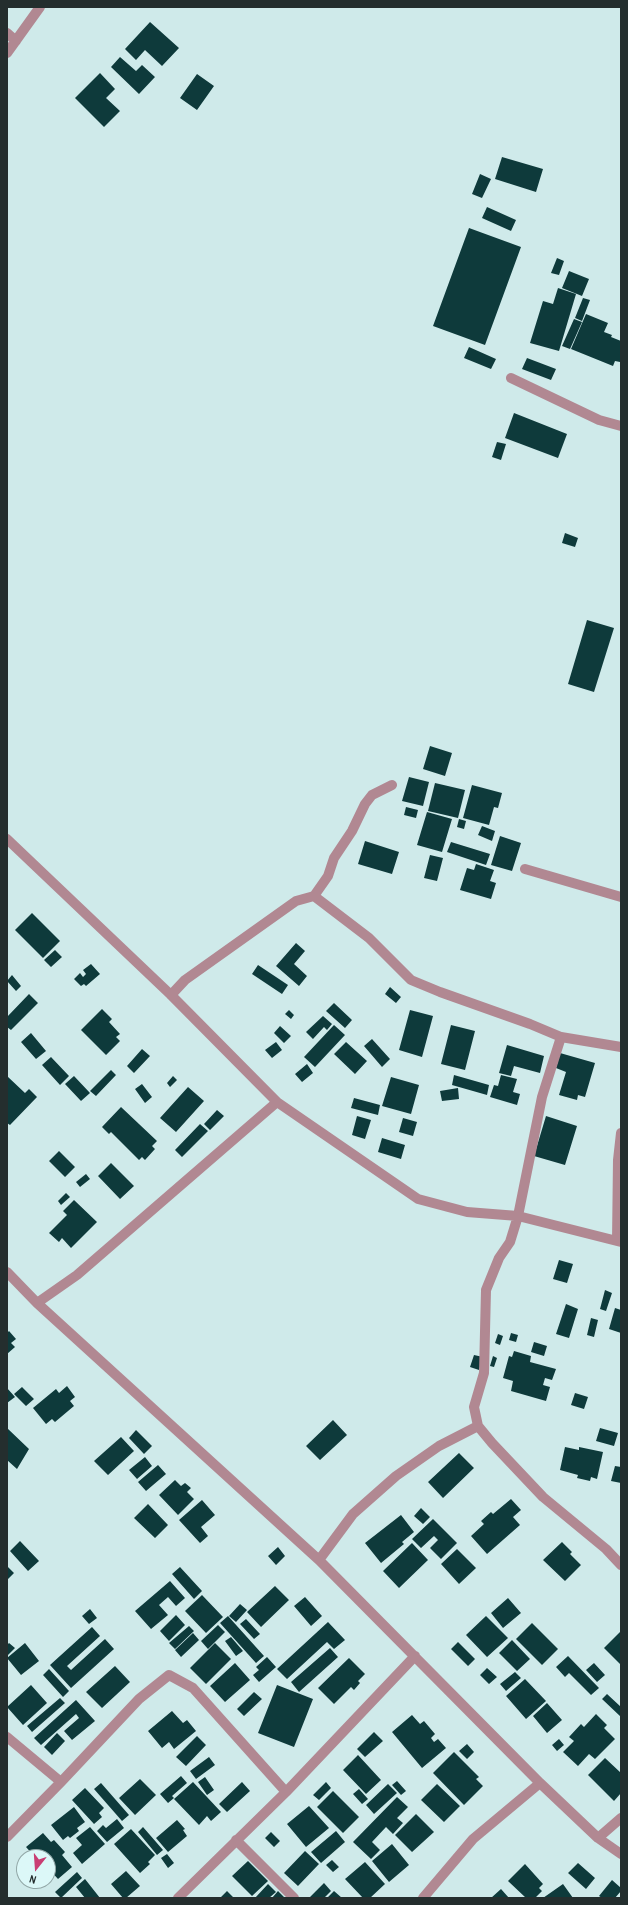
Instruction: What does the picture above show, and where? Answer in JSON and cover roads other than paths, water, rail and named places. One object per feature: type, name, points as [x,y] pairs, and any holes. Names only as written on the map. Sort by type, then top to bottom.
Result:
[{"type":"street","points":[[7,53],[40,7]]},
{"type":"street","points":[[7,33],[16,41]]},
{"type":"street","points":[[511,378],[599,420],[621,426]]},
{"type":"street","points":[[171,995],[184,980],[296,901],[314,896],[328,876],[334,858],[352,832],[365,804],[372,795],[392,785]]},
{"type":"street","points":[[7,839],[171,995],[277,1102],[418,1199],[467,1212],[518,1216],[619,1241],[618,1160],[621,1133]]},
{"type":"street","points":[[525,869],[621,897]]},
{"type":"street","points":[[314,896],[348,920],[369,938],[411,980],[561,1037],[621,1047]]},
{"type":"street","points":[[561,1037],[542,1097],[518,1216],[510,1242],[499,1258],[486,1290],[484,1373],[474,1407],[478,1426],[492,1443],[543,1497],[606,1549],[621,1565]]},
{"type":"street","points":[[37,1303],[77,1275],[277,1102]]},
{"type":"street","points":[[7,1272],[37,1303],[319,1560],[540,1783],[598,1838],[621,1854]]},
{"type":"street","points":[[319,1560],[353,1514],[396,1476],[439,1446],[478,1426]]},
{"type":"street","points":[[178,1898],[286,1792],[415,1656]]},
{"type":"street","points":[[7,1837],[62,1782],[139,1699],[169,1674],[193,1688],[286,1792]]},
{"type":"street","points":[[7,1737],[62,1782]]},
{"type":"street","points":[[423,1898],[472,1839],[540,1783]]},
{"type":"street","points":[[598,1838],[621,1818]]},
{"type":"street","points":[[236,1840],[294,1898]]}]
